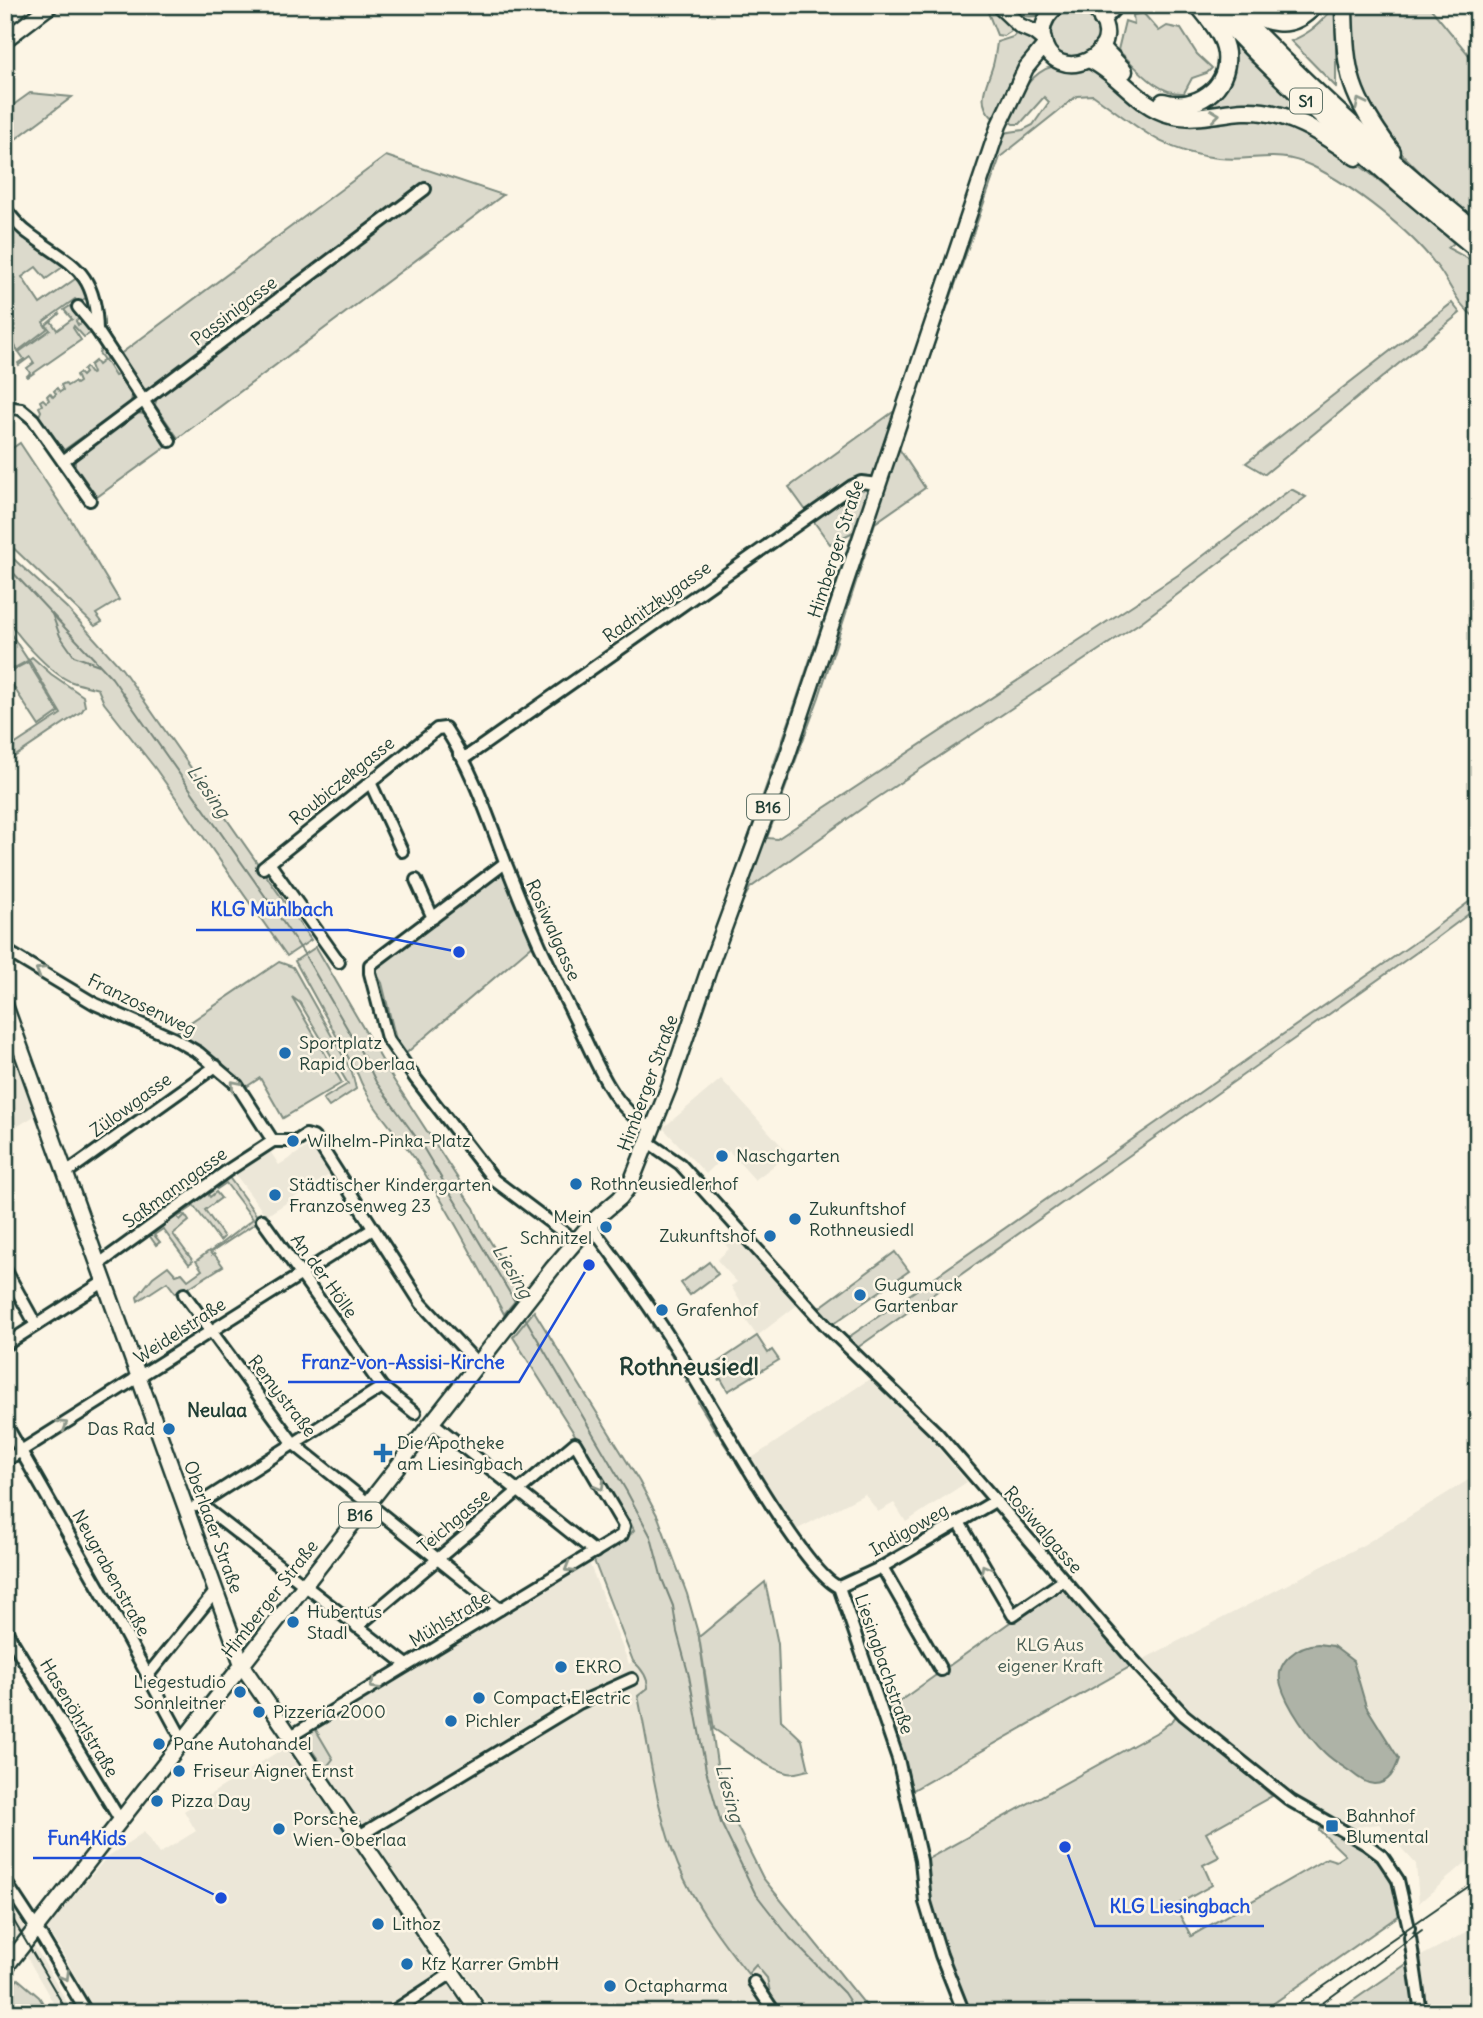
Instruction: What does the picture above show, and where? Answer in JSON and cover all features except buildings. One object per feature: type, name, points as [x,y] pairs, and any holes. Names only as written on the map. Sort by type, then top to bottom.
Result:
[{"type":"highway","points":[[1095,9],[1115,5]]},
{"type":"highway","points":[[1096,54],[1160,100],[1172,105],[1187,105],[1202,100],[1213,93],[1220,81],[1226,67],[1226,52],[1217,30],[1198,5]]},
{"type":"highway","name":"S1","points":[[1210,5],[1323,117],[1410,185],[1478,233]]},
{"type":"highway","name":"S1","points":[[1229,5],[1478,250]]},
{"type":"highway","points":[[1236,5],[1257,18],[1286,23],[1299,19],[1315,5]]},
{"type":"highway","points":[[1344,5],[1345,52],[1354,91],[1369,121],[1410,185]]},
{"type":"highway","points":[[1096,54],[1104,66],[1155,109],[1188,117],[1264,111],[1283,116],[1410,185]]},
{"type":"main road","points":[[5,40],[51,5]]},
{"type":"main road","points":[[1003,10],[1020,26],[1034,32],[1056,59],[1073,65],[1096,54],[1106,33],[1095,9]]},
{"type":"main road","points":[[1003,10],[1032,21],[1052,10]]},
{"type":"main road","points":[[1044,42],[1043,26],[1052,10]]},
{"type":"main road","name":"Himberger Straße","points":[[5,1968],[25,1940],[39,1933],[120,1821],[575,1241],[592,1228],[628,1189],[788,754],[999,125],[1027,68],[1044,42]]},
{"type":"main road","name":"Himberger Straße","points":[[1022,80],[1039,67],[1056,59]]},
{"type":"main road","name":"Oberlaaer Straße","points":[[5,1005],[10,1035],[66,1173],[139,1379],[194,1508],[215,1592],[243,1667],[480,2013]]},
{"type":"street","name":"Passinigasse","points":[[63,461],[425,189]]},
{"type":"street","points":[[5,209],[24,230],[77,268],[87,284],[96,310],[97,330]]},
{"type":"street","points":[[78,307],[97,330],[170,441]]},
{"type":"street","points":[[5,407],[18,408],[28,415],[90,500]]},
{"type":"street","name":"Radnitzkygasse","points":[[459,754],[464,757],[469,755],[852,486],[861,482],[878,484]]},
{"type":"street","name":"Rosiwalgasse","points":[[445,728],[481,797],[505,863],[559,988],[613,1091],[631,1116],[680,1164],[827,1327],[937,1433],[1145,1674],[1203,1732],[1300,1808],[1366,1844],[1382,1856],[1398,1881],[1410,1933],[1421,2013]]},
{"type":"street","name":"Roubiczekgasse","points":[[339,962],[266,865],[437,729],[445,728]]},
{"type":"street","points":[[370,782],[402,851]]},
{"type":"street","points":[[505,863],[370,965],[370,972],[392,1048],[494,1180],[575,1241]]},
{"type":"street","points":[[416,880],[433,918]]},
{"type":"street","name":"Franzosenweg","points":[[5,950],[95,1004],[173,1038],[199,1053],[237,1085],[272,1142]]},
{"type":"street","name":"Zülowgasse","points":[[66,1173],[216,1066]]},
{"type":"street","points":[[272,1142],[297,1141],[306,1135],[318,1142],[421,1303],[478,1364]]},
{"type":"street","name":"Saßmanngasse","points":[[99,1264],[227,1171],[272,1142]]},
{"type":"street","name":"An der Hölle","points":[[262,1220],[382,1387],[415,1413]]},
{"type":"street","name":"Liesingbachstraße","points":[[592,1228],[678,1351],[719,1423],[781,1518],[825,1578],[839,1587],[898,1759],[919,1849],[928,1914],[964,2013]]},
{"type":"street","name":"Weidelstraße","points":[[5,1461],[373,1229]]},
{"type":"street","points":[[5,1269],[36,1325]]},
{"type":"street","points":[[5,1345],[105,1281]]},
{"type":"street","name":"Remystraße","points":[[184,1294],[294,1444],[500,1609]]},
{"type":"street","points":[[382,1387],[194,1508],[305,1586],[407,1665]]},
{"type":"street","name":"Neugrabenstraße","points":[[5,1423],[183,1741]]},
{"type":"street","points":[[433,1423],[595,1552]]},
{"type":"street","name":"Teichgasse","points":[[357,1627],[575,1443],[625,1530]]},
{"type":"street","name":"Indigoweg","points":[[839,1587],[881,1567],[995,1501]]},
{"type":"street","points":[[959,1522],[1013,1615],[1063,1580]]},
{"type":"street","name":"Mühlstraße","points":[[290,1735],[595,1552],[622,1535],[625,1530]]},
{"type":"street","points":[[881,1567],[941,1670]]},
{"type":"street","points":[[148,1675],[215,1592]]},
{"type":"street","name":"Hasenöhrlstraße","points":[[7,1634],[120,1821]]},
{"type":"street","points":[[359,1836],[579,1703],[632,1679]]},
{"type":"street","points":[[5,1881],[86,2013]]},
{"type":"street","points":[[391,2013],[452,1973]]},
{"type":"street","points":[[754,1982],[775,2013]]},
{"type":"shaded area","points":[[11,1046],[36,1115],[5,1134],[5,1050]]},
{"type":"shaded area","name":"Naschgarten","points":[[721,1079],[789,1154],[755,1180],[729,1151],[706,1174],[663,1128]]},
{"type":"shaded area","name":"Städtischer Kindergarten Franzosenweg 23","points":[[309,1146],[315,1148],[332,1173],[266,1216],[233,1171],[268,1148],[279,1165]]},
{"type":"shaded area","points":[[738,1234],[800,1303],[757,1336],[743,1316],[747,1313],[731,1286],[737,1282],[717,1260],[729,1249],[725,1244]]},
{"type":"shaded area","points":[[874,1376],[967,1482],[906,1522],[894,1503],[878,1512],[865,1494],[794,1531],[749,1460]]},
{"type":"shaded area","points":[[1478,1474],[1478,1852],[1419,1903],[1416,1864],[1379,1824],[1351,1828],[1305,1803],[1202,1725],[1166,1690],[1142,1660],[1365,1544]]},
{"type":"shaded area","points":[[588,1560],[629,1664],[633,1661],[640,1666],[648,1685],[638,1696],[669,1840],[748,1974],[755,1965],[768,1978],[771,1997],[781,2013],[493,2013],[322,1766],[314,1726]]},
{"type":"shaded area","points":[[1318,1644],[1333,1646],[1353,1661],[1366,1706],[1399,1759],[1384,1782],[1365,1782],[1331,1758],[1319,1747],[1288,1702],[1280,1677],[1284,1662],[1296,1651]]},
{"type":"shaded area","points":[[287,1746],[472,2013],[96,2013],[55,1940],[45,1930],[107,1857],[144,1832],[159,1854],[196,1831],[184,1811]]},
{"type":"shaded area","points":[[5,1898],[73,2013],[59,2013],[9,1926],[5,1928]]},
{"type":"shaded area","points":[[1478,1926],[1478,2013],[1417,2013],[1408,1963]]},
{"type":"green space","points":[[985,5],[992,5],[1004,21],[1014,26],[1013,30],[1004,36],[997,35]]},
{"type":"green space","points":[[1006,5],[1045,5],[1039,15],[1030,17],[1017,14]]},
{"type":"green space","points":[[1349,5],[1428,5],[1478,66],[1478,210],[1472,217],[1436,188],[1396,148],[1355,85]]},
{"type":"green space","points":[[1074,8],[1092,15],[1099,33],[1092,51],[1074,58],[1056,51],[1049,33],[1056,15]]},
{"type":"green space","points":[[1333,8],[1338,29],[1336,87],[1291,41],[1314,28]]},
{"type":"green space","points":[[1143,13],[1159,31],[1167,26],[1181,29],[1197,54],[1212,68],[1207,73],[1192,78],[1184,93],[1165,90],[1156,85],[1118,50],[1125,21],[1134,24],[1133,15]]},
{"type":"green space","points":[[1020,29],[1035,37],[1037,46],[996,116],[992,117],[984,105],[984,98],[997,42],[1013,37]]},
{"type":"green space","points":[[1227,35],[1250,61],[1331,135],[1306,123],[1159,107],[1144,95],[1160,104],[1215,95]]},
{"type":"green space","points":[[1054,66],[1073,72],[1092,68],[1192,122],[1219,123],[1256,115],[1278,119],[1304,129],[1388,187],[1454,243],[1448,248],[1478,264],[1478,319],[1460,303],[1428,255],[1398,225],[1345,185],[1312,166],[1288,158],[1231,159],[1181,150],[1151,136],[1093,95],[1077,96],[1000,157],[898,447],[925,488],[875,523],[819,697],[767,838],[777,839],[1178,575],[1291,489],[1306,497],[1141,622],[874,800],[750,888],[742,902],[726,900],[853,532],[830,544],[789,487],[893,412],[908,414],[1003,133],[1023,130],[1033,125],[1049,102],[1044,97],[1020,124],[1010,122],[1014,105],[1031,80]]},
{"type":"green space","points":[[30,93],[72,97],[5,147],[5,111]]},
{"type":"green space","points":[[386,156],[503,195],[178,438],[155,405],[157,397],[431,191],[424,182],[149,389],[144,389],[119,355]]},
{"type":"green space","points":[[7,217],[67,264],[46,279],[36,267],[22,277],[40,304],[78,277],[88,296],[79,303],[75,299],[43,322],[47,329],[18,351],[14,344],[5,349]]},
{"type":"green space","points":[[1452,303],[1460,313],[1265,474],[1246,463]]},
{"type":"green space","points":[[70,306],[80,318],[76,321],[78,325],[83,322],[91,333],[84,337],[74,326],[81,340],[28,377],[30,373],[27,368],[34,363],[30,357],[19,365],[24,359],[19,352],[50,330],[46,325],[60,313],[51,321],[57,330],[72,319],[64,310]]},
{"type":"green space","points":[[101,349],[115,376],[118,375],[132,396],[131,402],[64,450],[39,416],[39,407],[42,405],[40,401],[49,400],[47,396],[50,393],[53,397],[57,388],[60,392],[63,390],[61,385],[65,383],[67,386],[79,382],[76,375],[79,373],[82,376],[86,367],[93,373],[90,365],[95,361],[98,365],[104,360],[99,353]]},
{"type":"green space","points":[[137,413],[144,414],[166,447],[97,497],[75,466],[75,460]]},
{"type":"green space","points":[[20,443],[73,523],[119,600],[96,614],[102,622],[95,626],[5,540],[5,453]]},
{"type":"green space","points":[[5,551],[67,608],[122,669],[311,940],[287,956],[155,768],[104,703],[98,689],[75,683],[54,671],[15,630],[8,620],[4,604]]},
{"type":"green space","points":[[5,625],[28,660],[32,657],[83,696],[85,706],[82,711],[5,763],[5,751],[61,714],[29,660],[9,671],[5,665]]},
{"type":"green space","points":[[28,662],[59,712],[39,726],[9,680],[5,682],[5,674]]},
{"type":"green space","points":[[503,868],[541,938],[404,1055],[398,1048],[382,983],[375,972],[376,966]]},
{"type":"green space","points":[[1478,895],[1478,907],[1434,940],[857,1348],[846,1339],[1424,936]]},
{"type":"green space","points":[[316,947],[393,1079],[462,1185],[482,1228],[522,1293],[504,1314],[427,1178],[369,1098],[295,961]]},
{"type":"green space","points":[[279,962],[293,967],[352,1072],[356,1089],[329,1107],[323,1099],[348,1084],[300,1003],[292,997],[342,1083],[283,1118],[260,1078],[243,1089],[173,1034]]},
{"type":"green space","points":[[228,1176],[260,1220],[212,1252],[253,1219],[226,1183],[217,1189],[215,1186]]},
{"type":"green space","points":[[212,1187],[214,1190],[208,1194],[210,1197],[216,1192],[221,1198],[205,1210],[224,1237],[220,1241],[194,1206],[185,1212],[184,1209]]},
{"type":"green space","points":[[181,1210],[183,1214],[177,1217],[180,1220],[185,1215],[189,1221],[173,1234],[193,1261],[189,1264],[163,1229],[154,1235],[160,1242],[156,1245],[149,1235]]},
{"type":"green space","points":[[209,1251],[223,1266],[177,1295],[167,1282],[138,1301],[137,1297],[153,1277],[168,1266],[176,1275],[182,1273],[188,1280],[202,1270],[196,1261]]},
{"type":"green space","points":[[895,1252],[909,1271],[833,1324],[819,1308]]},
{"type":"green space","points":[[709,1262],[718,1274],[690,1295],[681,1283]]},
{"type":"green space","points":[[534,1311],[639,1481],[658,1517],[687,1594],[699,1637],[717,1764],[731,1814],[763,1878],[872,2013],[781,2013],[771,1997],[767,1978],[756,1965],[748,1974],[709,1922],[685,1880],[670,1845],[650,1760],[638,1696],[648,1688],[647,1680],[633,1661],[593,1558],[628,1537],[634,1530],[629,1520],[623,1519],[589,1457],[513,1337]]},
{"type":"green space","points":[[757,1336],[768,1353],[772,1350],[779,1360],[728,1391],[711,1367]]},
{"type":"green space","points":[[765,1582],[778,1644],[781,1720],[802,1740],[809,1770],[795,1773],[778,1770],[714,1729],[699,1637]]},
{"type":"green space","name":"KLG Aus eigener Kraft","points":[[1062,1585],[1133,1665],[913,1790],[883,1713]]},
{"type":"green space","points":[[1178,1713],[1272,1796],[1206,1833],[1219,1857],[1203,1865],[1212,1885],[1175,1906],[1191,1936],[1327,1858],[1336,1861],[1345,1855],[1319,1830],[1320,1827],[1374,1859],[1390,1881],[1401,1914],[1260,2013],[966,2013],[930,1908],[924,1861],[1159,1731]]},
{"type":"green space","points":[[313,1725],[333,1759],[325,1769],[301,1735]]},
{"type":"green space","points":[[1408,1963],[1417,2013],[1335,2013]]},
{"type":"green space","points":[[18,1979],[39,1997],[49,2013],[5,2013],[5,1996]]},
{"type":"waterway","name":"Liesing","points":[[5,564],[112,678],[272,906],[303,952],[376,1082],[421,1144],[517,1305]]},
{"type":"waterway","points":[[52,614],[60,636],[74,656],[99,665]]},
{"type":"waterway","name":"Liesing","points":[[524,1316],[651,1537],[662,1579],[673,1606],[706,1770],[721,1823],[755,1893],[790,1938],[844,1993],[857,2013]]},
{"type":"waterway","points":[[652,1326],[655,1331]]},
{"type":"waterway","points":[[662,1341],[665,1347]]},
{"type":"waterway","points":[[669,1352],[681,1371]]},
{"type":"waterway","points":[[698,1402],[717,1433]]},
{"type":"waterway","points":[[723,1442],[733,1457]]},
{"type":"waterway","points":[[736,1462],[742,1472]]},
{"type":"waterway","points":[[746,1478],[749,1482]]},
{"type":"waterway","points":[[760,1499],[767,1511]]},
{"type":"railway","points":[[1285,2013],[1478,1880]]},
{"type":"railway","points":[[5,1906],[68,2013]]},
{"type":"railway","points":[[1309,2013],[1422,1930]]},
{"type":"place","name":"KLG Mühlbach","points":[[459,952]]},
{"type":"place","name":"Sportplatz Rapid Oberlaa","points":[[285,1053]]},
{"type":"place","name":"Wilhelm-Pinka-Platz","points":[[293,1141]]},
{"type":"place","name":"Naschgarten","points":[[722,1156]]},
{"type":"place","name":"Rothneusiedlerhof","points":[[576,1184]]},
{"type":"place","name":"Städtischer Kindergarten Franzosenweg 23","points":[[275,1195]]},
{"type":"place","name":"Zukunftshof Rothneusiedl","points":[[795,1219]]},
{"type":"place","name":"Mein Schnitzel","points":[[606,1227]]},
{"type":"place","name":"Zukunftshof","points":[[770,1236]]},
{"type":"place","name":"Franz-von-Assisi-Kirche","points":[[589,1265]]},
{"type":"place","name":"Gugumuck Gartenbar","points":[[860,1295]]},
{"type":"place","name":"Grafenhof","points":[[662,1310]]},
{"type":"place","name":"Das Rad","points":[[169,1429]]},
{"type":"place","name":"Die Apotheke am Liesingbach","points":[[383,1453]]},
{"type":"place","name":"Hubertus Stadl","points":[[293,1622]]},
{"type":"place","name":"EKRO","points":[[561,1667]]},
{"type":"place","name":"Liegestudio Sonnleitner","points":[[240,1692]]},
{"type":"place","name":"Compact Electric","points":[[479,1698]]},
{"type":"place","name":"Pizzeria 2000","points":[[259,1712]]},
{"type":"place","name":"Pichler","points":[[451,1721]]},
{"type":"place","name":"Pane Autohandel","points":[[159,1744]]},
{"type":"place","name":"Friseur Aigner Ernst","points":[[179,1771]]},
{"type":"place","name":"Pizza Day","points":[[157,1801]]},
{"type":"place","name":"Bahnhof Blumental","points":[[1332,1826]]},
{"type":"place","name":"Porsche Wien-Oberlaa","points":[[279,1829]]},
{"type":"place","name":"KLG Liesingbach","points":[[1065,1847]]},
{"type":"place","name":"Fun4Kids","points":[[221,1898]]},
{"type":"place","name":"Lithoz","points":[[378,1924]]},
{"type":"place","name":"Kfz Karrer GmbH","points":[[407,1964]]},
{"type":"place","name":"Octapharma","points":[[610,1986]]},
{"type":"district","name":"Rothneusiedl","points":[[689,1367]]},
{"type":"district","name":"Neulaa","points":[[217,1410]]}]
